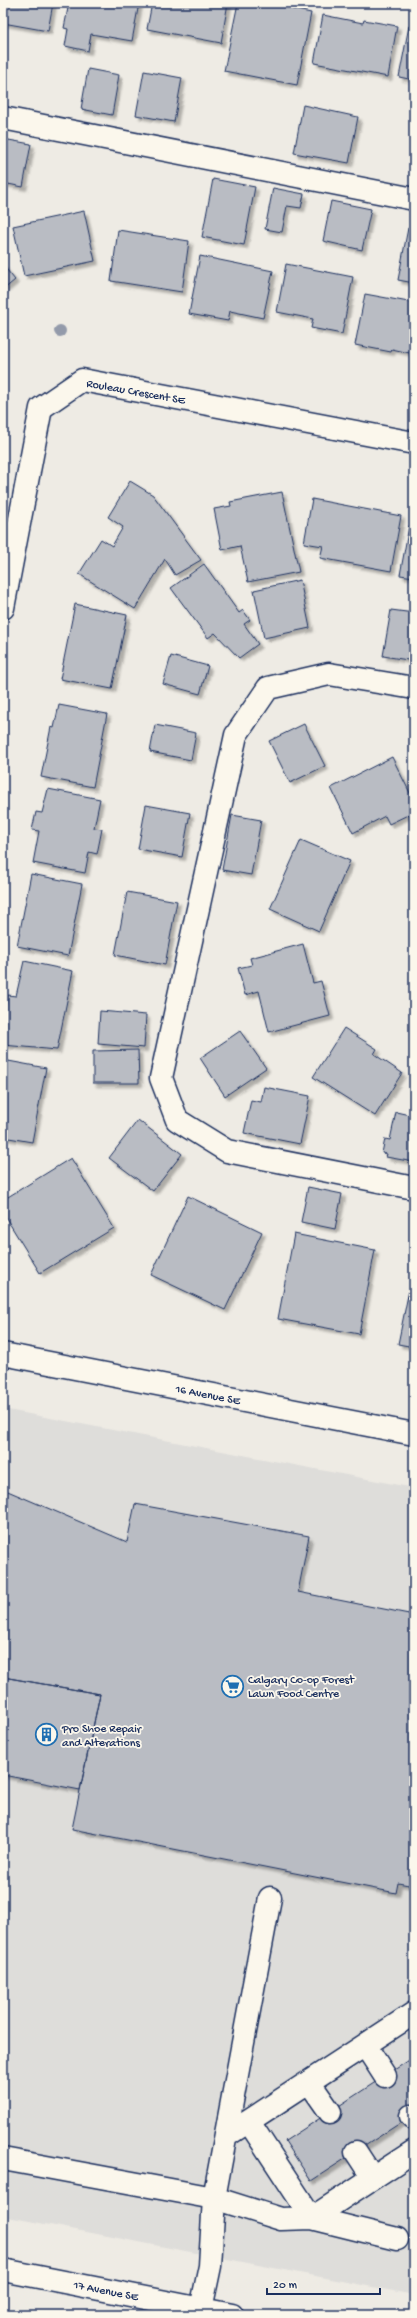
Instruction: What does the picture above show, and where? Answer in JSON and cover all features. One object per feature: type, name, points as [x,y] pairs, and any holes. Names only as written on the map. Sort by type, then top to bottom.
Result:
[{"type":"street","points":[[3,118],[414,199]]},
{"type":"street","name":"Rouleau Crescent SE","points":[[3,608],[41,408],[82,380],[414,443]]},
{"type":"street","points":[[414,688],[329,674],[268,688],[236,735],[161,1078],[177,1120],[227,1151],[414,1188]]},
{"type":"street","name":"16 Avenue SE","points":[[3,1354],[414,1434]]},
{"type":"street","points":[[201,2309],[210,2266],[214,2198],[270,1898]]},
{"type":"street","points":[[226,2136],[414,2013]]},
{"type":"street","points":[[365,2045],[385,2076]]},
{"type":"street","points":[[309,2082],[330,2112]]},
{"type":"street","points":[[249,2122],[312,2218]]},
{"type":"street","points":[[312,2218],[414,2151]]},
{"type":"street","points":[[356,2152],[373,2178]]},
{"type":"street","points":[[3,2159],[214,2198],[281,2219],[312,2218],[397,2239]]},
{"type":"street","name":"17 Avenue SE","points":[[3,2270],[232,2315]]},
{"type":"shaded area","points":[[3,1409],[414,1488],[414,2295],[3,2216]]},
{"type":"building","points":[[3,3],[53,3],[48,31],[3,23]]},
{"type":"building","points":[[69,3],[139,3],[132,41],[91,34],[88,51],[65,46],[68,29],[64,28]]},
{"type":"building","points":[[152,3],[228,3],[221,43],[147,29]]},
{"type":"building","points":[[238,3],[282,3],[292,5],[292,9],[311,13],[297,85],[224,71]]},
{"type":"building","points":[[323,15],[363,23],[364,20],[397,26],[388,77],[314,63]]},
{"type":"building","points":[[409,26],[414,27],[414,80],[399,77]]},
{"type":"building","points":[[88,69],[119,75],[112,115],[81,109]]},
{"type":"building","points":[[144,71],[182,78],[174,122],[136,115]]},
{"type":"building","points":[[303,105],[358,117],[349,163],[294,153]]},
{"type":"building","points":[[3,139],[31,144],[23,187],[3,183]]},
{"type":"building","points":[[213,179],[255,187],[244,245],[202,237]]},
{"type":"building","points":[[273,188],[304,194],[301,208],[287,206],[282,232],[265,229]]},
{"type":"building","points":[[331,201],[371,209],[362,250],[323,241]]},
{"type":"building","points":[[84,211],[95,261],[24,276],[13,226]]},
{"type":"building","points":[[408,228],[414,229],[414,283],[398,280]]},
{"type":"building","points":[[118,230],[189,241],[182,292],[111,281]]},
{"type":"building","points":[[200,256],[273,271],[263,318],[230,311],[228,321],[189,314]]},
{"type":"building","points":[[286,264],[353,277],[342,334],[311,328],[313,319],[277,312]]},
{"type":"building","points":[[3,265],[15,280],[3,290]]},
{"type":"building","points":[[365,294],[414,303],[414,354],[392,349],[391,352],[355,345]]},
{"type":"building","points":[[130,481],[153,495],[201,560],[175,575],[165,559],[135,609],[79,574],[101,539],[112,546],[123,527],[108,517]]},
{"type":"building","points":[[282,492],[299,572],[248,582],[240,546],[222,550],[214,509],[231,506],[230,502]]},
{"type":"building","points":[[312,499],[401,516],[391,571],[320,558],[323,546],[304,543]]},
{"type":"building","points":[[409,526],[414,527],[414,577],[400,575]]},
{"type":"building","points":[[204,564],[239,613],[243,610],[250,620],[244,624],[258,644],[239,658],[215,633],[208,638],[171,588]]},
{"type":"building","points":[[300,580],[310,628],[264,638],[254,590]]},
{"type":"building","points":[[75,604],[127,615],[112,689],[60,679]]},
{"type":"building","points":[[391,610],[414,613],[414,661],[383,656]]},
{"type":"building","points":[[171,656],[208,666],[200,694],[163,684]]},
{"type":"building","points":[[59,705],[107,714],[93,787],[41,777],[51,727],[54,728]]},
{"type":"building","points":[[304,724],[325,766],[290,783],[269,741]]},
{"type":"building","points":[[155,725],[196,733],[191,760],[150,752]]},
{"type":"building","points":[[392,757],[414,801],[414,812],[389,824],[385,816],[353,833],[331,788]]},
{"type":"building","points":[[48,789],[100,799],[94,828],[102,829],[97,854],[89,852],[85,873],[33,863],[39,831],[32,830],[36,812],[42,813]]},
{"type":"building","points":[[146,805],[190,813],[182,857],[138,849]]},
{"type":"building","points":[[232,815],[261,820],[251,875],[222,870]]},
{"type":"building","points":[[301,840],[350,861],[319,931],[270,909]]},
{"type":"building","points":[[31,874],[82,884],[68,956],[17,946]]},
{"type":"building","points":[[127,892],[177,901],[165,965],[115,955]]},
{"type":"building","points":[[303,944],[313,983],[321,981],[330,1016],[269,1032],[259,991],[245,995],[238,968],[252,965],[250,958]]},
{"type":"building","points":[[24,961],[73,971],[57,1050],[3,1045],[3,1017],[8,995],[16,996]]},
{"type":"building","points":[[100,1011],[146,1015],[144,1048],[98,1044]]},
{"type":"building","points":[[344,1028],[377,1049],[374,1054],[402,1073],[375,1116],[313,1077]]},
{"type":"building","points":[[240,1031],[266,1068],[225,1096],[200,1058]]},
{"type":"building","points":[[138,1050],[139,1083],[93,1083],[93,1051]]},
{"type":"building","points":[[3,1060],[46,1068],[32,1142],[3,1137]]},
{"type":"building","points":[[264,1087],[310,1096],[300,1144],[244,1133],[251,1100],[261,1102]]},
{"type":"building","points":[[396,1112],[414,1116],[414,1162],[386,1157],[387,1154],[382,1153],[385,1139],[390,1140]]},
{"type":"building","points":[[138,1120],[182,1154],[153,1191],[109,1158]]},
{"type":"building","points":[[71,1158],[114,1228],[40,1273],[3,1213],[3,1200]]},
{"type":"building","points":[[308,1187],[342,1194],[335,1229],[301,1222]]},
{"type":"building","points":[[188,1196],[262,1232],[225,1310],[151,1275]]},
{"type":"building","points":[[294,1234],[375,1250],[359,1334],[278,1319]]},
{"type":"building","points":[[409,1290],[414,1291],[414,1347],[398,1344]]},
{"type":"building","name":"Calgary Co-op Forest Lawn Food Centre","points":[[3,1489],[127,1542],[135,1504],[309,1536],[298,1592],[414,1615],[414,1886],[398,1883],[396,1893],[72,1829],[100,1694],[3,1677]]},
{"type":"building","name":"Pro Shoe Repair and Alterations","points":[[3,1677],[100,1694],[80,1790],[3,1775]]},
{"type":"building","points":[[414,2057],[414,2114],[311,2181],[285,2141]]},
{"type":"place","name":"Calgary Co-op Forest Lawn Food Centre","points":[[233,1686]]},
{"type":"place","name":"Pro Shoe Repair and Alterations","points":[[47,1735]]}]
